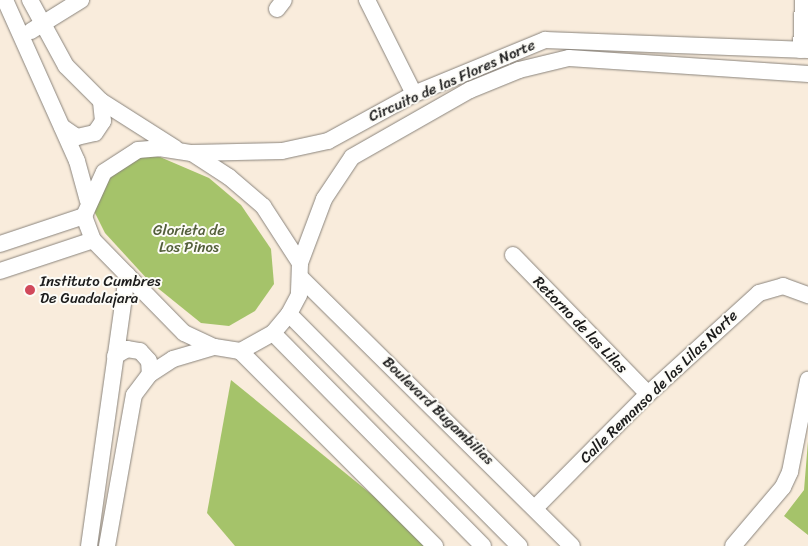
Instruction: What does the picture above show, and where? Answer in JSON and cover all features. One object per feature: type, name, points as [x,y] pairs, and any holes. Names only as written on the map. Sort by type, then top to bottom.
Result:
[{"type":"street","points":[[5,0],[62,127],[93,240],[184,332],[214,347]]},
{"type":"street","name":"Boulevard Bugambilias","points":[[30,0],[41,26],[66,66],[101,101],[185,151],[263,206],[301,271],[537,506],[572,546]]},
{"type":"street","points":[[20,36],[41,26],[81,0]]},
{"type":"street","points":[[367,0],[414,94]]},
{"type":"street","points":[[802,0],[804,50]]},
{"type":"street","name":"Circuito de las Flores Norte","points":[[86,209],[116,160],[138,150],[282,151],[328,141],[414,94],[545,40],[804,50]]},
{"type":"street","name":"Circuito de las Flores Norte","points":[[273,333],[289,314],[299,295],[301,271],[337,175],[368,145],[470,90],[545,61],[569,58],[808,74]]},
{"type":"street","points":[[62,127],[77,137],[95,133],[103,121],[101,101]]},
{"type":"street","points":[[367,118],[364,127],[368,145]]},
{"type":"street","points":[[0,244],[86,209]]},
{"type":"street","points":[[0,271],[93,240]]},
{"type":"street","name":"Retorno de las Lilas","points":[[513,255],[648,394]]},
{"type":"street","points":[[89,546],[127,275]]},
{"type":"street","name":"Calle Remanso de las Lilas Norte","points":[[537,506],[648,394],[759,292],[792,288],[808,295]]},
{"type":"street","points":[[289,314],[519,546]]},
{"type":"street","points":[[240,351],[273,333],[483,546]]},
{"type":"street","points":[[107,546],[134,395],[150,374],[192,350],[214,347],[240,351],[435,546]]},
{"type":"street","points":[[115,356],[127,349],[140,351],[149,361],[150,374]]},
{"type":"street","points":[[733,546],[784,487],[790,472],[808,380]]},
{"type":"green space","name":"Glorieta de Los Pinos","points":[[141,154],[160,157],[209,178],[241,205],[271,249],[274,284],[255,311],[229,326],[201,323],[149,281],[105,233],[92,207],[99,184]]},
{"type":"green space","points":[[231,380],[435,546],[235,546],[207,513]]},
{"type":"green space","points":[[808,441],[808,535],[784,516],[804,490]]},
{"type":"place","name":"Instituto Cumbres De Guadalajara","points":[[30,290]]}]
